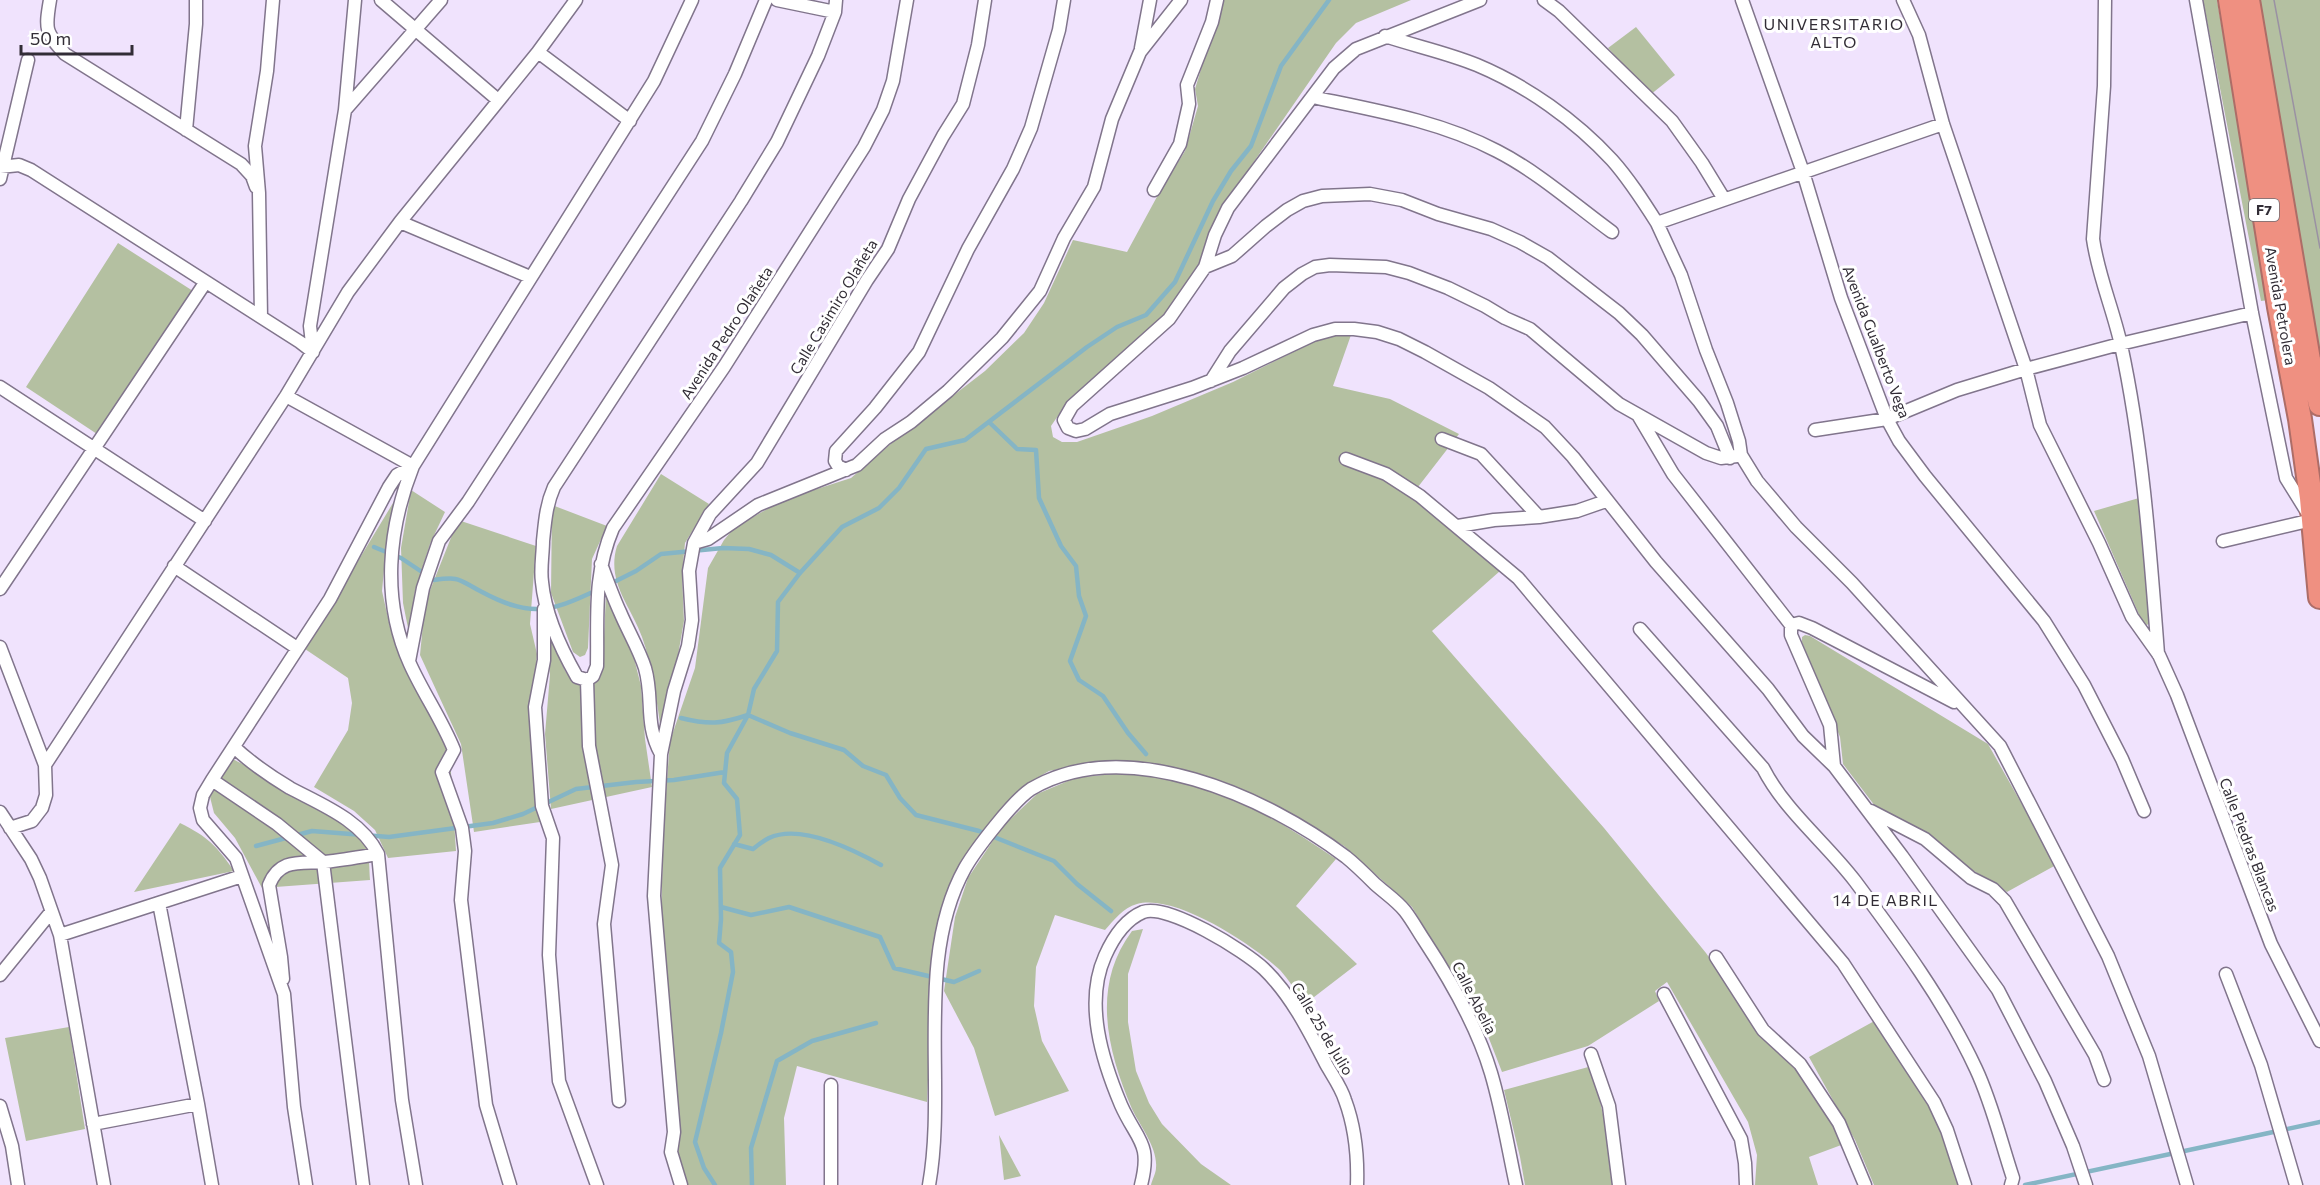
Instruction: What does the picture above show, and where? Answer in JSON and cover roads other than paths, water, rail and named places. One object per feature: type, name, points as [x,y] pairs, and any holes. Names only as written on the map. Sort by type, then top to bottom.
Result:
[{"type":"highway","name":"Avenida Petrolera","points":[[2230,0],[2279,307],[2300,418],[2319,583]]},
{"type":"highway","name":"Avenida Petrolera","points":[[2248,0],[2309,360],[2320,404]]},
{"type":"street","points":[[50,0],[47,21],[49,37],[65,54],[241,164],[252,176],[259,193]]},
{"type":"street","points":[[186,130],[196,24],[196,0]]},
{"type":"street","points":[[261,317],[259,193],[255,146],[267,72],[273,0]]},
{"type":"street","points":[[313,352],[310,326],[345,110],[355,0]]},
{"type":"street","points":[[381,0],[498,100]]},
{"type":"street","points":[[345,110],[441,0]]},
{"type":"street","points":[[45,765],[286,396],[348,292],[400,222],[538,52],[576,0]]},
{"type":"street","points":[[510,1185],[486,1105],[461,900],[465,851],[462,828],[442,772],[454,750],[409,663],[394,615],[390,583],[392,547],[404,489],[413,465],[654,81],[692,0]]},
{"type":"street","points":[[409,663],[423,588],[439,542],[468,502],[702,141],[735,74],[766,0]]},
{"type":"street","points":[[777,0],[835,6]]},
{"type":"street","points":[[804,0],[835,6]]},
{"type":"street","name":"Avenida Pedro Olañeta","points":[[586,680],[593,676],[597,666],[597,585],[603,552],[614,528],[724,367],[864,147],[883,110],[893,81],[907,0]]},
{"type":"street","name":"Calle Casimiro Olañeta","points":[[661,754],[674,692],[688,646],[692,620],[689,571],[694,543],[710,514],[757,463],[888,249],[909,199],[963,104],[978,45],[985,0]]},
{"type":"street","points":[[846,470],[838,466],[835,461],[836,451],[875,408],[919,352],[968,249],[1013,170],[1031,128],[1059,30],[1064,0]]},
{"type":"street","points":[[694,543],[708,539],[758,505],[856,465],[885,439],[911,422],[948,391],[1002,338],[1040,291],[1064,238],[1094,187],[1112,119],[1140,52],[1150,0]]},
{"type":"street","points":[[1140,52],[1181,0]]},
{"type":"street","points":[[1154,190],[1180,144],[1189,104],[1187,86],[1212,22],[1217,0]]},
{"type":"street","points":[[1480,0],[1356,49],[1334,68],[1228,207],[1215,235],[1205,267],[1169,319],[1072,406],[1064,420],[1068,428],[1076,431],[1084,429],[1110,414],[1211,381],[1243,368],[1313,334],[1344,329],[1377,332],[1399,339],[1459,370],[1545,427],[1574,457],[1606,501],[1656,562],[1768,689],[1803,736],[1834,766],[1867,808],[1998,990],[2045,1081],[2073,1146],[2086,1185]]},
{"type":"street","points":[[1544,0],[1559,11],[1672,121],[1702,163],[1724,200]]},
{"type":"street","name":"Avenida Gualberto Vega","points":[[1742,0],[1803,172],[1841,298],[1887,418],[1899,441],[1925,476],[2044,621],[2084,685],[2122,759],[2144,811]]},
{"type":"street","points":[[1903,0],[1919,35],[1943,124],[2026,369],[2040,425],[2100,543],[2132,617],[2158,655]]},
{"type":"street","points":[[2105,0],[2104,86],[2093,238],[2096,261],[2120,344],[2145,488],[2158,655]]},
{"type":"street","points":[[2196,0],[2252,313],[2286,478],[2312,520],[2223,541]]},
{"type":"street","points":[[619,1101],[604,924],[612,865],[589,746],[586,680],[578,677],[553,626],[541,580],[544,524],[548,502],[554,487],[777,142],[818,56],[835,6]]},
{"type":"street","points":[[1385,36],[1476,65],[1521,86],[1574,125],[1611,159],[1632,184],[1657,223],[1680,275],[1739,441],[1736,457]]},
{"type":"street","points":[[538,52],[630,121]]},
{"type":"street","points":[[1,171],[28,60]]},
{"type":"street","points":[[1312,96],[1419,122],[1461,135],[1497,151],[1534,174],[1612,232]]},
{"type":"street","points":[[1657,223],[1943,124]]},
{"type":"street","points":[[1,171],[19,165],[31,170],[313,352]]},
{"type":"street","points":[[1205,267],[1232,256],[1266,226],[1303,201],[1322,196],[1370,194],[1402,200],[1438,214],[1491,229],[1520,242],[1548,258],[1619,313],[1642,335],[1711,417],[1736,457],[1796,527],[1852,584],[2000,746],[2108,956],[2149,1056],[2187,1185]]},
{"type":"street","points":[[400,222],[530,277]]},
{"type":"street","points":[[1211,381],[1230,351],[1284,288],[1302,274],[1315,267],[1323,266],[1386,267],[1448,288],[1530,329],[1611,398],[1706,453],[1721,458],[1736,457]]},
{"type":"street","points":[[0,589],[205,283]]},
{"type":"street","points":[[1815,430],[1887,418],[1957,390],[2026,369],[2252,313]]},
{"type":"street","points":[[0,387],[205,521]]},
{"type":"street","points":[[286,396],[413,465]]},
{"type":"street","points":[[1637,414],[1673,474],[1791,625],[1791,635],[1830,725],[1834,766]]},
{"type":"street","points":[[1442,439],[1481,454],[1539,517]]},
{"type":"street","points":[[1346,459],[1386,474],[1420,496],[1518,578],[1843,963],[1935,1102],[1965,1185]]},
{"type":"street","points":[[284,994],[236,858],[203,820],[200,808],[203,795],[330,599],[389,487],[397,475],[413,465]]},
{"type":"street","points":[[1458,526],[1577,511],[1606,501]]},
{"type":"street","points":[[601,564],[645,668],[653,740],[661,754],[654,896],[674,1132],[671,1152],[681,1185]]},
{"type":"street","points":[[174,566],[297,648]]},
{"type":"street","points":[[544,597],[544,660],[536,707],[542,806],[553,838],[549,955],[560,1081],[565,1101],[581,1137],[597,1185]]},
{"type":"street","points":[[1791,625],[1799,623],[1812,628],[1962,706]]},
{"type":"street","points":[[1640,628],[1763,768],[1771,784],[1840,861],[1896,936],[1956,1029],[1977,1072],[2013,1178],[2011,1185]]},
{"type":"street","points":[[1,650],[45,765],[46,795],[42,808],[32,820],[10,828]]},
{"type":"street","name":"Calle Piedras Blancas","points":[[2158,655],[2177,695],[2271,944],[2320,1041]]},
{"type":"street","points":[[234,747],[264,771],[343,818],[367,837],[378,854],[402,1100],[416,1185]]},
{"type":"street","name":"Calle Abelia","points":[[929,1185],[935,1141],[936,993],[939,959],[950,901],[966,867],[1004,816],[1029,790],[1051,780],[1082,772],[1120,767],[1157,770],[1184,776],[1236,794],[1293,823],[1346,857],[1405,911],[1434,954],[1478,1036],[1490,1070],[1516,1185]]},
{"type":"street","points":[[212,780],[277,824],[323,862],[363,1185]]},
{"type":"street","points":[[1867,808],[1925,839],[1971,878],[1993,889],[2005,901],[2095,1055],[2104,1080]]},
{"type":"street","points":[[0,812],[40,878],[60,935],[104,1185]]},
{"type":"street","points":[[306,1185],[294,1107],[281,957],[269,885],[273,875],[285,866],[303,861],[323,862],[378,854]]},
{"type":"street","points":[[60,935],[242,876]]},
{"type":"street","points":[[159,903],[212,1185]]},
{"type":"street","name":"Calle 25 de Julio","points":[[1142,1185],[1146,1151],[1122,1107],[1112,1082],[1101,1046],[1095,1007],[1096,984],[1104,957],[1118,932],[1130,920],[1145,911],[1161,913],[1191,923],[1227,942],[1263,968],[1284,992],[1313,1039],[1345,1099],[1354,1133],[1357,1185]]},
{"type":"street","points":[[0,975],[51,912]]},
{"type":"street","points":[[1716,957],[1762,1030],[1800,1064],[1839,1123],[1865,1185]]},
{"type":"street","points":[[2226,975],[2261,1065],[2296,1185]]},
{"type":"street","points":[[1664,994],[1741,1139],[1746,1163],[1746,1185]]},
{"type":"street","points":[[1591,1054],[1609,1106],[1618,1185]]},
{"type":"street","points":[[831,1084],[831,1185]]},
{"type":"street","points":[[93,1124],[198,1104]]},
{"type":"street","points":[[0,1107],[12,1146],[18,1185]]},
{"type":"waterway","points":[[715,1185],[704,1168],[695,1142],[733,972],[731,952],[719,943],[720,868],[740,835],[737,799],[724,783],[727,753],[748,715],[754,689],[777,651],[778,602],[800,573],[842,527],[879,508],[899,488],[926,449],[965,440],[1087,347],[1117,327],[1146,315],[1175,282],[1213,201],[1231,171],[1251,146],[1281,66],[1329,0]]},
{"type":"waterway","points":[[989,422],[1017,449],[1036,450],[1039,498],[1061,546],[1076,566],[1079,596],[1086,616],[1070,661],[1079,680],[1103,696],[1128,733],[1146,754]]},
{"type":"waterway","points":[[374,547],[401,558],[434,580],[450,578],[460,580],[498,600],[526,608],[539,609],[565,604],[597,590]]},
{"type":"waterway","points":[[610,584],[636,571],[661,554],[723,548],[749,549],[771,555],[800,573]]},
{"type":"waterway","points":[[681,718],[699,722],[715,722],[748,715],[790,733],[844,750],[863,766],[886,775],[900,798],[916,815],[979,831],[1054,861],[1077,884],[1111,911]]},
{"type":"waterway","points":[[256,846],[312,831],[389,837],[493,823],[523,814],[576,789],[674,780],[725,772]]},
{"type":"waterway","points":[[734,844],[753,849],[769,838],[782,834],[811,836],[857,852],[881,865]]},
{"type":"waterway","points":[[721,907],[751,915],[789,907],[880,937],[894,968],[954,982],[979,971]]},
{"type":"waterway","points":[[752,1185],[751,1148],[777,1061],[812,1041],[876,1023]]},
{"type":"waterway","points":[[2025,1185],[2320,1122]]},
{"type":"tram line","points":[[2274,0],[2320,248]]},
{"type":"district","name":"UNIVERSITARIO ALTO","points":[[1834,33]]},
{"type":"district","name":"14 DE ABRIL","points":[[1886,900]]}]
